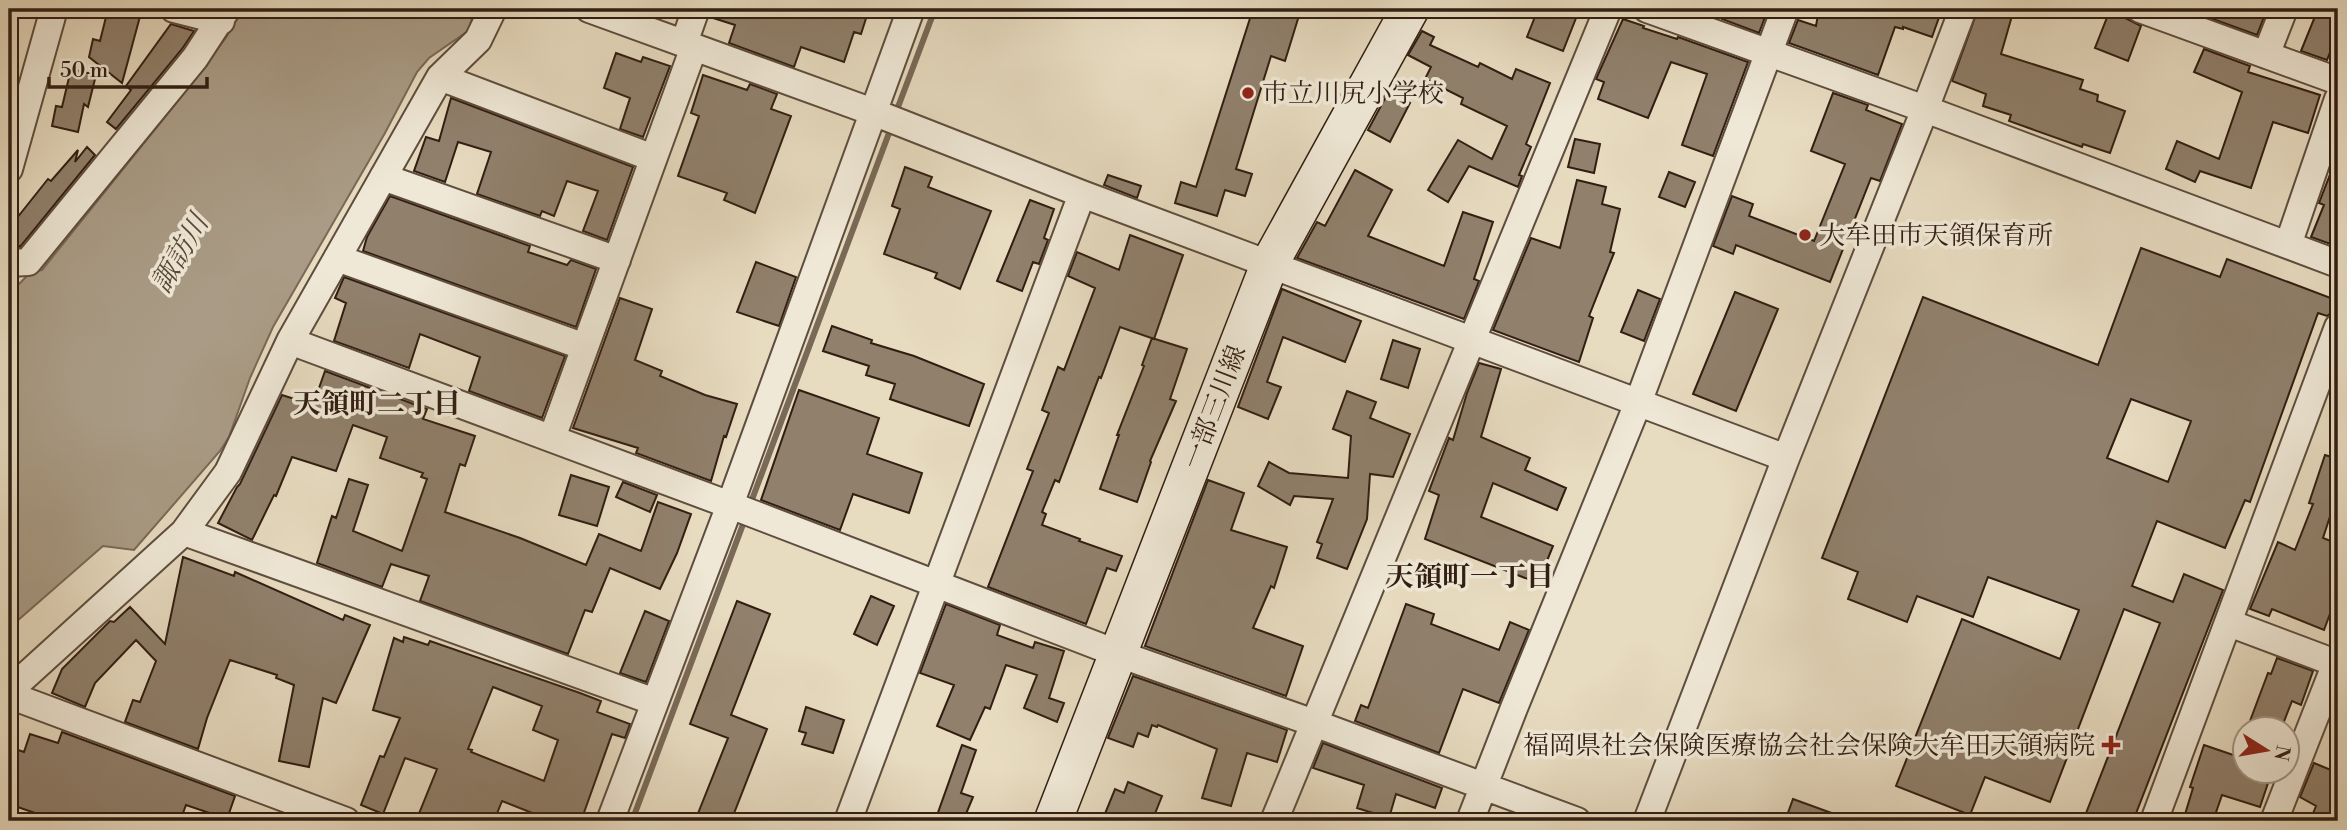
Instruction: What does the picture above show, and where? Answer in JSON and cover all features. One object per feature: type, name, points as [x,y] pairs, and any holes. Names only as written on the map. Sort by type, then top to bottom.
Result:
[{"type":"main road","name":"一部三川線","points":[[1053,821],[1269,263],[1410,9]]},
{"type":"street","points":[[9,169],[54,9]]},
{"type":"street","points":[[9,263],[28,262],[195,58],[224,15],[174,9]]},
{"type":"street","points":[[346,821],[9,693],[184,531],[229,472],[290,341],[440,77],[478,40],[493,9]]},
{"type":"street","points":[[589,9],[873,112],[1082,194],[1786,458]]},
{"type":"street","points":[[552,438],[653,158],[689,45],[696,9]]},
{"type":"street","points":[[610,821],[730,505],[911,9]]},
{"type":"street","points":[[1274,821],[1608,9]]},
{"type":"street","points":[[1647,9],[1926,109],[2338,264]]},
{"type":"street","points":[[1470,821],[1638,403],[1786,9]]},
{"type":"street","points":[[1647,821],[1786,458],[1926,109],[1963,9]]},
{"type":"street","points":[[2266,55],[2284,9]]},
{"type":"street","points":[[2152,11],[2338,81]]},
{"type":"street","points":[[440,77],[653,158]]},
{"type":"street","points":[[2288,245],[2338,99]]},
{"type":"street","points":[[383,177],[617,260]]},
{"type":"street","points":[[848,821],[1082,194]]},
{"type":"street","points":[[337,258],[585,347]]},
{"type":"street","points":[[2154,821],[2338,327]]},
{"type":"street","points":[[290,341],[1119,654],[1577,821]]},
{"type":"street","points":[[184,531],[655,702]]},
{"type":"street","points":[[2229,623],[2338,662],[2274,821]]},
{"type":"water","name":"諏訪川","points":[[241,9],[475,9],[468,31],[429,58],[417,72],[385,133],[273,327],[250,378],[229,437],[220,451],[134,550],[103,546],[9,628],[9,294],[31,272],[42,270],[198,76],[227,36]]},
{"type":"building","points":[[108,9],[142,9],[122,83],[89,57],[93,39],[100,41]]},
{"type":"building","points":[[711,9],[869,9],[861,34],[854,32],[844,62],[801,47],[794,67],[729,43],[735,25],[710,17]]},
{"type":"building","points":[[1253,9],[1301,9],[1285,61],[1271,56],[1236,169],[1252,174],[1245,196],[1225,190],[1217,216],[1175,203],[1181,182],[1196,187]]},
{"type":"building","points":[[1538,9],[1552,9],[1576,18],[1563,51],[1527,37]]},
{"type":"building","points":[[1725,9],[1768,9],[1759,33],[1722,19]]},
{"type":"building","points":[[1819,9],[1942,9],[1932,37],[1895,27],[1878,75],[1789,43],[1798,20],[1816,26]]},
{"type":"building","points":[[1978,9],[2014,9],[2001,54],[2083,80],[2080,89],[2098,95],[2097,101],[2125,111],[2110,153],[2083,144],[2082,147],[2009,121],[2011,115],[1983,106],[1986,94],[1952,81]]},
{"type":"building","points":[[2185,9],[2267,9],[2257,35]]},
{"type":"building","points":[[2318,9],[2338,9],[2338,32],[2327,60],[2301,51]]},
{"type":"building","points":[[2110,10],[2141,26],[2128,61],[2095,48]]},
{"type":"building","points":[[1623,19],[1748,62],[1713,156],[1682,145],[1707,74],[1671,62],[1648,118],[1598,99],[1604,82],[1596,79]]},
{"type":"building","points":[[171,24],[194,31],[116,129],[107,122],[131,90],[126,86]]},
{"type":"building","points":[[1422,31],[1434,37],[1430,45],[1478,67],[1480,63],[1512,79],[1516,69],[1550,83],[1526,144],[1531,147],[1519,175],[1522,176],[1518,187],[1469,166],[1448,202],[1428,190],[1458,140],[1492,159],[1507,126],[1461,104],[1463,98],[1425,79],[1431,67],[1408,55]]},
{"type":"building","points":[[2204,49],[2250,66],[2248,72],[2320,95],[2308,133],[2273,122],[2251,188],[2200,171],[2195,182],[2166,169],[2177,141],[2219,159],[2242,92],[2194,72]]},
{"type":"building","points":[[616,53],[641,62],[643,57],[670,66],[643,137],[620,129],[630,98],[604,88]]},
{"type":"building","points":[[71,69],[96,75],[88,107],[84,104],[78,132],[52,126],[56,106],[62,107]]},
{"type":"building","points":[[703,75],[747,90],[750,84],[777,94],[771,109],[791,116],[755,213],[724,200],[727,193],[678,176],[699,116],[691,113]]},
{"type":"building","points":[[1389,91],[1410,103],[1390,142],[1368,130]]},
{"type":"building","points":[[1833,93],[1868,105],[1866,110],[1902,124],[1880,181],[1871,178],[1830,282],[1736,245],[1733,254],[1713,246],[1732,196],[1753,204],[1749,216],[1814,241],[1845,164],[1811,151]]},
{"type":"building","points":[[451,98],[633,167],[607,240],[583,231],[598,191],[567,181],[554,216],[542,211],[540,216],[477,194],[491,152],[458,142],[445,182],[414,171],[426,137],[439,141]]},
{"type":"building","points":[[1575,139],[1600,144],[1594,173],[1568,167]]},
{"type":"building","points":[[87,147],[95,155],[20,247],[9,237],[9,228],[48,179],[51,181],[78,150],[75,162]]},
{"type":"building","points":[[2338,154],[2336,246],[2311,237],[2324,205],[2319,203]]},
{"type":"building","points":[[905,167],[932,177],[928,187],[991,211],[960,289],[935,278],[937,273],[884,254],[900,209],[892,206]]},
{"type":"building","points":[[1355,170],[1392,190],[1368,236],[1444,266],[1463,212],[1493,222],[1474,279],[1479,281],[1464,319],[1297,258],[1317,222],[1325,226]]},
{"type":"building","points":[[1669,172],[1695,182],[1685,207],[1659,197]]},
{"type":"building","points":[[1108,175],[1141,186],[1137,198],[1104,185]]},
{"type":"building","points":[[1577,180],[1606,187],[1602,204],[1620,209],[1610,252],[1614,253],[1589,316],[1593,318],[1579,362],[1493,330],[1531,238],[1560,248]]},
{"type":"building","points":[[390,196],[530,246],[528,252],[567,265],[571,260],[596,269],[576,327],[363,251],[367,237]]},
{"type":"building","points":[[1030,200],[1054,209],[1044,238],[1048,240],[1039,264],[1033,262],[1022,291],[997,281]]},
{"type":"building","points":[[1130,235],[1183,255],[1154,339],[1120,327],[1059,482],[1055,480],[1042,512],[1046,514],[1042,525],[1122,556],[1116,571],[1107,568],[1086,624],[988,587],[1033,471],[1027,469],[1049,413],[1042,410],[1058,367],[1064,370],[1095,288],[1068,276],[1077,252],[1119,270]]},
{"type":"building","points":[[2141,248],[2220,277],[2227,259],[2336,300],[2327,316],[2318,313],[2250,502],[2245,500],[2225,548],[2157,521],[2132,586],[2173,602],[2184,574],[2223,590],[2133,821],[2083,821],[2160,623],[2124,609],[2050,802],[1985,777],[1970,815],[1896,786],[1962,619],[2060,659],[2079,610],[1988,577],[1973,617],[1917,596],[1907,622],[1848,599],[1858,572],[1822,558],[1923,297],[2098,365]],"holes":[[[2131,399],[2191,421],[2168,482],[2107,458]]]},
{"type":"building","points":[[756,262],[796,277],[779,326],[737,312]]},
{"type":"building","points":[[344,277],[565,356],[542,418],[469,391],[480,357],[420,334],[409,368],[334,341],[346,303],[335,298]]},
{"type":"building","points":[[1282,289],[1361,321],[1345,362],[1283,337],[1267,382],[1281,387],[1268,419],[1238,407]]},
{"type":"building","points":[[1638,290],[1660,299],[1644,341],[1621,332]]},
{"type":"building","points":[[1735,292],[1778,309],[1736,411],[1693,394]]},
{"type":"building","points":[[620,298],[652,309],[635,360],[662,371],[660,376],[705,395],[737,404],[711,481],[636,453],[638,448],[573,428]]},
{"type":"building","points":[[832,326],[984,384],[969,426],[890,399],[895,384],[866,375],[869,366],[823,351]]},
{"type":"building","points":[[1152,338],[1187,349],[1170,399],[1176,401],[1150,461],[1137,502],[1100,489]]},
{"type":"building","points":[[1393,340],[1420,349],[1408,388],[1381,379]]},
{"type":"building","points":[[1479,363],[1501,369],[1481,437],[1530,458],[1525,470],[1566,488],[1557,510],[1493,483],[1481,517],[1553,546],[1538,583],[1425,539],[1439,495],[1429,491],[1449,438],[1453,440]]},
{"type":"building","points":[[325,371],[427,409],[423,419],[475,436],[465,466],[460,464],[445,512],[586,565],[599,534],[641,551],[658,502],[691,514],[660,589],[610,568],[592,612],[585,610],[568,654],[420,601],[429,576],[391,564],[382,587],[317,563],[332,516],[336,518],[349,479],[368,485],[353,531],[402,551],[427,479],[421,477],[423,473],[380,458],[387,437],[353,425],[336,471],[292,457],[276,496],[274,495],[252,540],[218,523],[240,484],[282,395],[313,405]]},
{"type":"building","points":[[799,390],[879,418],[867,454],[922,473],[909,513],[853,494],[840,530],[761,500]]},
{"type":"building","points":[[1347,391],[1376,402],[1370,418],[1410,434],[1393,477],[1370,474],[1367,519],[1347,569],[1317,558],[1322,544],[1317,542],[1333,499],[1294,496],[1290,505],[1258,486],[1269,462],[1289,473],[1348,478],[1351,436],[1333,429]]},
{"type":"building","points":[[2325,455],[2338,459],[2338,492],[2323,538],[2338,544],[2338,592],[2324,630],[2272,609],[2269,616],[2250,609],[2278,542],[2295,550],[2313,504],[2309,503]]},
{"type":"building","points":[[571,475],[609,487],[597,526],[559,515]]},
{"type":"building","points":[[1208,480],[1244,493],[1231,530],[1287,547],[1274,588],[1271,586],[1253,628],[1303,646],[1286,696],[1145,646]]},
{"type":"building","points":[[623,482],[657,495],[650,512],[616,497]]},
{"type":"building","points":[[183,557],[234,576],[235,572],[343,620],[345,615],[370,625],[336,703],[323,698],[309,767],[279,761],[294,685],[276,678],[277,675],[230,660],[198,749],[125,722],[133,700],[140,702],[156,661],[136,640],[95,683],[85,707],[52,693],[62,669],[110,621],[114,622],[130,607],[165,644]]},
{"type":"building","points":[[871,596],[894,606],[877,645],[854,634]]},
{"type":"building","points":[[737,601],[770,614],[731,715],[767,729],[731,821],[695,821],[728,738],[690,724]]},
{"type":"building","points":[[946,604],[1000,625],[997,635],[1033,648],[1035,642],[1064,651],[1049,698],[1064,703],[1057,722],[1024,708],[1037,675],[1006,665],[990,709],[985,707],[970,740],[937,726],[954,685],[920,673]]},
{"type":"building","points":[[1406,604],[1434,614],[1431,624],[1499,650],[1510,622],[1529,630],[1499,703],[1463,689],[1439,753],[1355,721],[1361,705],[1368,708]]},
{"type":"building","points":[[645,611],[669,621],[646,682],[620,673]]},
{"type":"building","points":[[404,637],[428,645],[430,641],[580,693],[601,701],[597,712],[630,724],[625,738],[612,734],[581,821],[538,821],[540,816],[502,801],[494,821],[416,821],[437,769],[405,758],[383,814],[361,805],[380,756],[384,757],[400,718],[373,710],[394,638],[403,642]],"holes":[[[493,687],[542,706],[533,730],[558,740],[544,781],[468,749]]]},
{"type":"building","points":[[2277,658],[2313,671],[2301,705],[2292,701],[2287,714],[2253,714],[2268,673],[2271,674]]},
{"type":"building","points":[[1133,676],[1287,730],[1277,762],[1247,753],[1231,806],[1202,798],[1217,749],[1158,725],[1152,725],[1148,737],[1138,733],[1133,747],[1108,738]]},
{"type":"building","points":[[806,707],[844,720],[833,753],[802,744],[806,733],[799,731]]},
{"type":"building","points":[[62,732],[235,796],[227,819],[186,805],[180,821],[58,821],[9,804],[9,747],[24,752],[30,734],[58,743]]},
{"type":"building","points":[[1323,743],[1442,788],[1435,808],[1396,794],[1389,818],[1357,808],[1364,785],[1313,768]]},
{"type":"building","points":[[962,745],[976,750],[961,793],[973,797],[963,821],[935,821]]},
{"type":"building","points":[[2204,745],[2232,755],[2232,784],[2268,784],[2260,807],[2222,795],[2213,821],[2183,821],[2193,788],[2190,787]]},
{"type":"building","points":[[2314,763],[2338,773],[2338,821],[2310,821],[2316,806],[2300,797]]},
{"type":"building","points":[[1128,782],[1162,796],[1152,821],[1102,821],[1115,789],[1124,793]]},
{"type":"building","points":[[1793,799],[1848,819],[1848,821],[1785,821]]},
{"type":"waterway","points":[[895,115],[935,9]]},
{"type":"waterway","points":[[750,505],[892,125]]},
{"type":"waterway","points":[[632,821],[745,519]]},
{"type":"place","name":"市立川尻小学校","points":[[1248,93]]},
{"type":"place","name":"大牟田市天領保育所","points":[[1805,235]]},
{"type":"place","name":"福岡県社会保険医療協会社会保険大牟田天領病院","points":[[2111,745]]},
{"type":"district","name":"天領町二丁目","points":[[377,403]]},
{"type":"district","name":"天領町一丁目","points":[[1470,576]]}]
